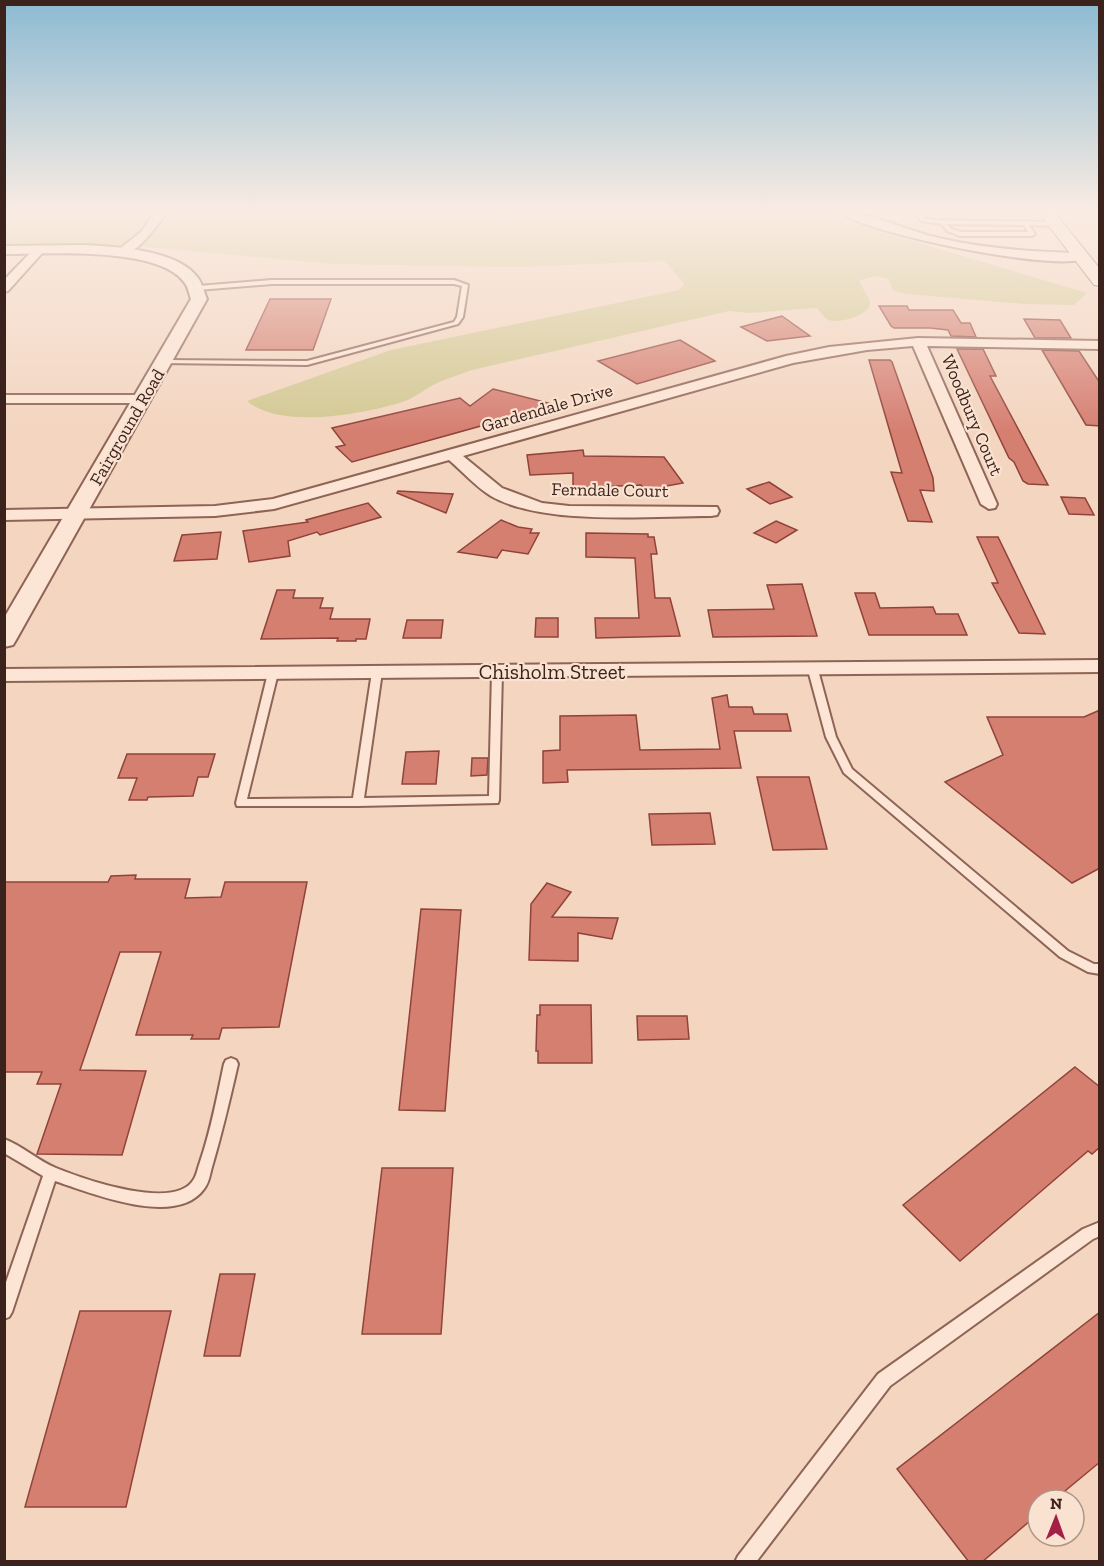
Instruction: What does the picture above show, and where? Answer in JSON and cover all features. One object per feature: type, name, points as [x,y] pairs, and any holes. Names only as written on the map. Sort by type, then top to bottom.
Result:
[{"type":"street","name":"Fairground Road","points":[[4,640],[196,307],[199,299],[198,288]]},
{"type":"street","name":"Gardendale Drive","points":[[4,515],[78,512],[196,512],[255,507],[309,495],[808,354],[857,346],[918,342],[1100,345]]},
{"type":"street","name":"Woodbury Court","points":[[918,342],[989,504]]},
{"type":"street","points":[[4,399],[143,399]]},
{"type":"street","name":"Ferndale Court","points":[[453,455],[496,492],[541,508],[569,511],[711,511]]},
{"type":"street","name":"Chisholm Street","points":[[4,675],[1100,666]]},
{"type":"lane","points":[[198,288],[222,286]]},
{"type":"lane","points":[[165,362],[308,363],[456,322],[460,317],[465,286]]},
{"type":"lane","points":[[813,670],[831,737],[848,771],[1064,954],[1092,969],[1100,969]]},
{"type":"lane","points":[[358,802],[377,672]]},
{"type":"lane","points":[[273,673],[241,804],[494,800],[497,672]]},
{"type":"lane","points":[[4,1145],[51,1173],[140,1199],[162,1202],[184,1198],[199,1185],[210,1153],[231,1064]]},
{"type":"lane","points":[[4,1312],[51,1173]]},
{"type":"lane","points":[[744,1562],[884,1380],[1088,1234],[1100,1229]]},
{"type":"shaded area","points":[[682,286],[862,286],[870,301],[869,308],[862,314],[837,321],[823,316],[817,308],[750,313],[729,311],[472,370],[437,383],[409,399],[368,411],[324,417],[301,417],[262,410],[247,401],[391,350],[679,290]]},
{"type":"shaded area","points":[[891,286],[1064,286],[1087,293],[1074,305],[1024,304],[893,291]]},
{"type":"building","points":[[270,299],[331,299],[313,350],[246,350]]},
{"type":"building","points":[[879,306],[907,306],[909,310],[953,310],[961,323],[970,323],[976,337],[951,336],[948,330],[930,328],[894,328]]},
{"type":"building","points":[[782,316],[810,336],[767,341],[741,327]]},
{"type":"building","points":[[1024,319],[1060,320],[1071,338],[1035,338]]},
{"type":"building","points":[[680,340],[715,361],[637,384],[598,361]]},
{"type":"building","points":[[957,349],[983,349],[996,376],[990,376],[1048,485],[1028,484],[1023,481],[1014,462],[1009,458]]},
{"type":"building","points":[[1042,350],[1079,351],[1100,383],[1100,426],[1086,425]]},
{"type":"building","points":[[869,360],[890,360],[892,362],[933,478],[934,491],[920,490],[932,522],[908,521],[891,472],[902,473]]},
{"type":"building","points":[[493,389],[556,405],[352,462],[336,447],[345,445],[332,428],[460,398],[470,406]]},
{"type":"building","points":[[583,450],[584,456],[664,457],[683,483],[650,489],[644,489],[641,485],[573,488],[573,473],[530,475],[527,455]]},
{"type":"building","points":[[769,482],[792,497],[770,504],[747,489]]},
{"type":"building","points":[[398,491],[453,494],[446,513],[397,493]]},
{"type":"building","points":[[1061,497],[1085,498],[1094,515],[1069,514]]},
{"type":"building","points":[[368,503],[381,517],[320,535],[317,532],[288,541],[290,556],[249,562],[243,531],[308,522],[306,520]]},
{"type":"building","points":[[501,520],[518,527],[532,529],[530,533],[539,533],[528,554],[502,550],[497,558],[458,552]]},
{"type":"building","points":[[776,521],[797,530],[776,543],[754,533]]},
{"type":"building","points":[[221,532],[217,559],[174,561],[182,535]]},
{"type":"building","points":[[586,533],[648,534],[648,537],[654,537],[657,554],[651,554],[655,598],[670,598],[680,636],[596,638],[595,618],[639,618],[635,558],[586,557]]},
{"type":"building","points":[[977,537],[998,537],[1045,634],[1019,633],[992,583],[998,583]]},
{"type":"building","points":[[802,584],[817,636],[713,637],[708,610],[774,609],[767,585]]},
{"type":"building","points":[[277,590],[295,590],[293,598],[323,598],[320,608],[333,608],[330,619],[370,619],[366,639],[337,641],[338,638],[261,639]]},
{"type":"building","points":[[855,593],[875,593],[880,608],[933,607],[936,614],[958,614],[967,635],[869,635]]},
{"type":"building","points":[[536,618],[558,618],[558,637],[535,637]]},
{"type":"building","points":[[407,620],[443,620],[441,638],[403,638]]},
{"type":"building","points":[[727,695],[729,707],[752,707],[754,714],[787,714],[791,731],[734,731],[741,768],[567,770],[568,782],[543,783],[543,751],[560,750],[560,716],[636,715],[640,750],[720,749],[712,698]]},
{"type":"building","points":[[1100,710],[1100,868],[1072,883],[945,782],[1003,755],[987,717],[1084,717]]},
{"type":"building","points":[[439,751],[436,784],[402,784],[406,752]]},
{"type":"building","points":[[127,754],[215,754],[208,777],[198,777],[193,796],[148,797],[147,800],[129,800],[137,778],[118,778]]},
{"type":"building","points":[[472,758],[488,758],[487,775],[471,776]]},
{"type":"building","points":[[757,777],[809,777],[827,849],[773,850]]},
{"type":"building","points":[[710,813],[715,844],[652,845],[649,814]]},
{"type":"building","points":[[136,875],[135,879],[190,879],[185,898],[221,897],[225,882],[307,882],[279,1027],[222,1028],[219,1039],[191,1039],[193,1035],[136,1035],[161,952],[120,952],[80,1070],[146,1071],[122,1155],[37,1154],[61,1084],[37,1084],[42,1072],[4,1072],[4,882],[108,882],[111,876]]},
{"type":"building","points":[[547,883],[571,892],[552,917],[618,918],[612,939],[578,933],[578,961],[529,960],[531,904]]},
{"type":"building","points":[[421,909],[461,910],[445,1111],[399,1110]]},
{"type":"building","points":[[540,1005],[591,1005],[592,1063],[538,1063],[537,1015],[540,1015]]},
{"type":"building","points":[[637,1016],[687,1016],[689,1039],[638,1040]]},
{"type":"building","points":[[1075,1067],[1100,1087],[1100,1147],[1092,1154],[1088,1151],[960,1261],[903,1205]]},
{"type":"building","points":[[382,1168],[453,1168],[441,1334],[362,1334]]},
{"type":"building","points":[[220,1274],[255,1274],[240,1356],[204,1356]]},
{"type":"building","points":[[80,1311],[171,1311],[126,1507],[25,1507]]},
{"type":"building","points":[[1100,1312],[1100,1462],[1069,1488],[1026,1488],[1026,1524],[982,1562],[969,1562],[897,1469]]}]
